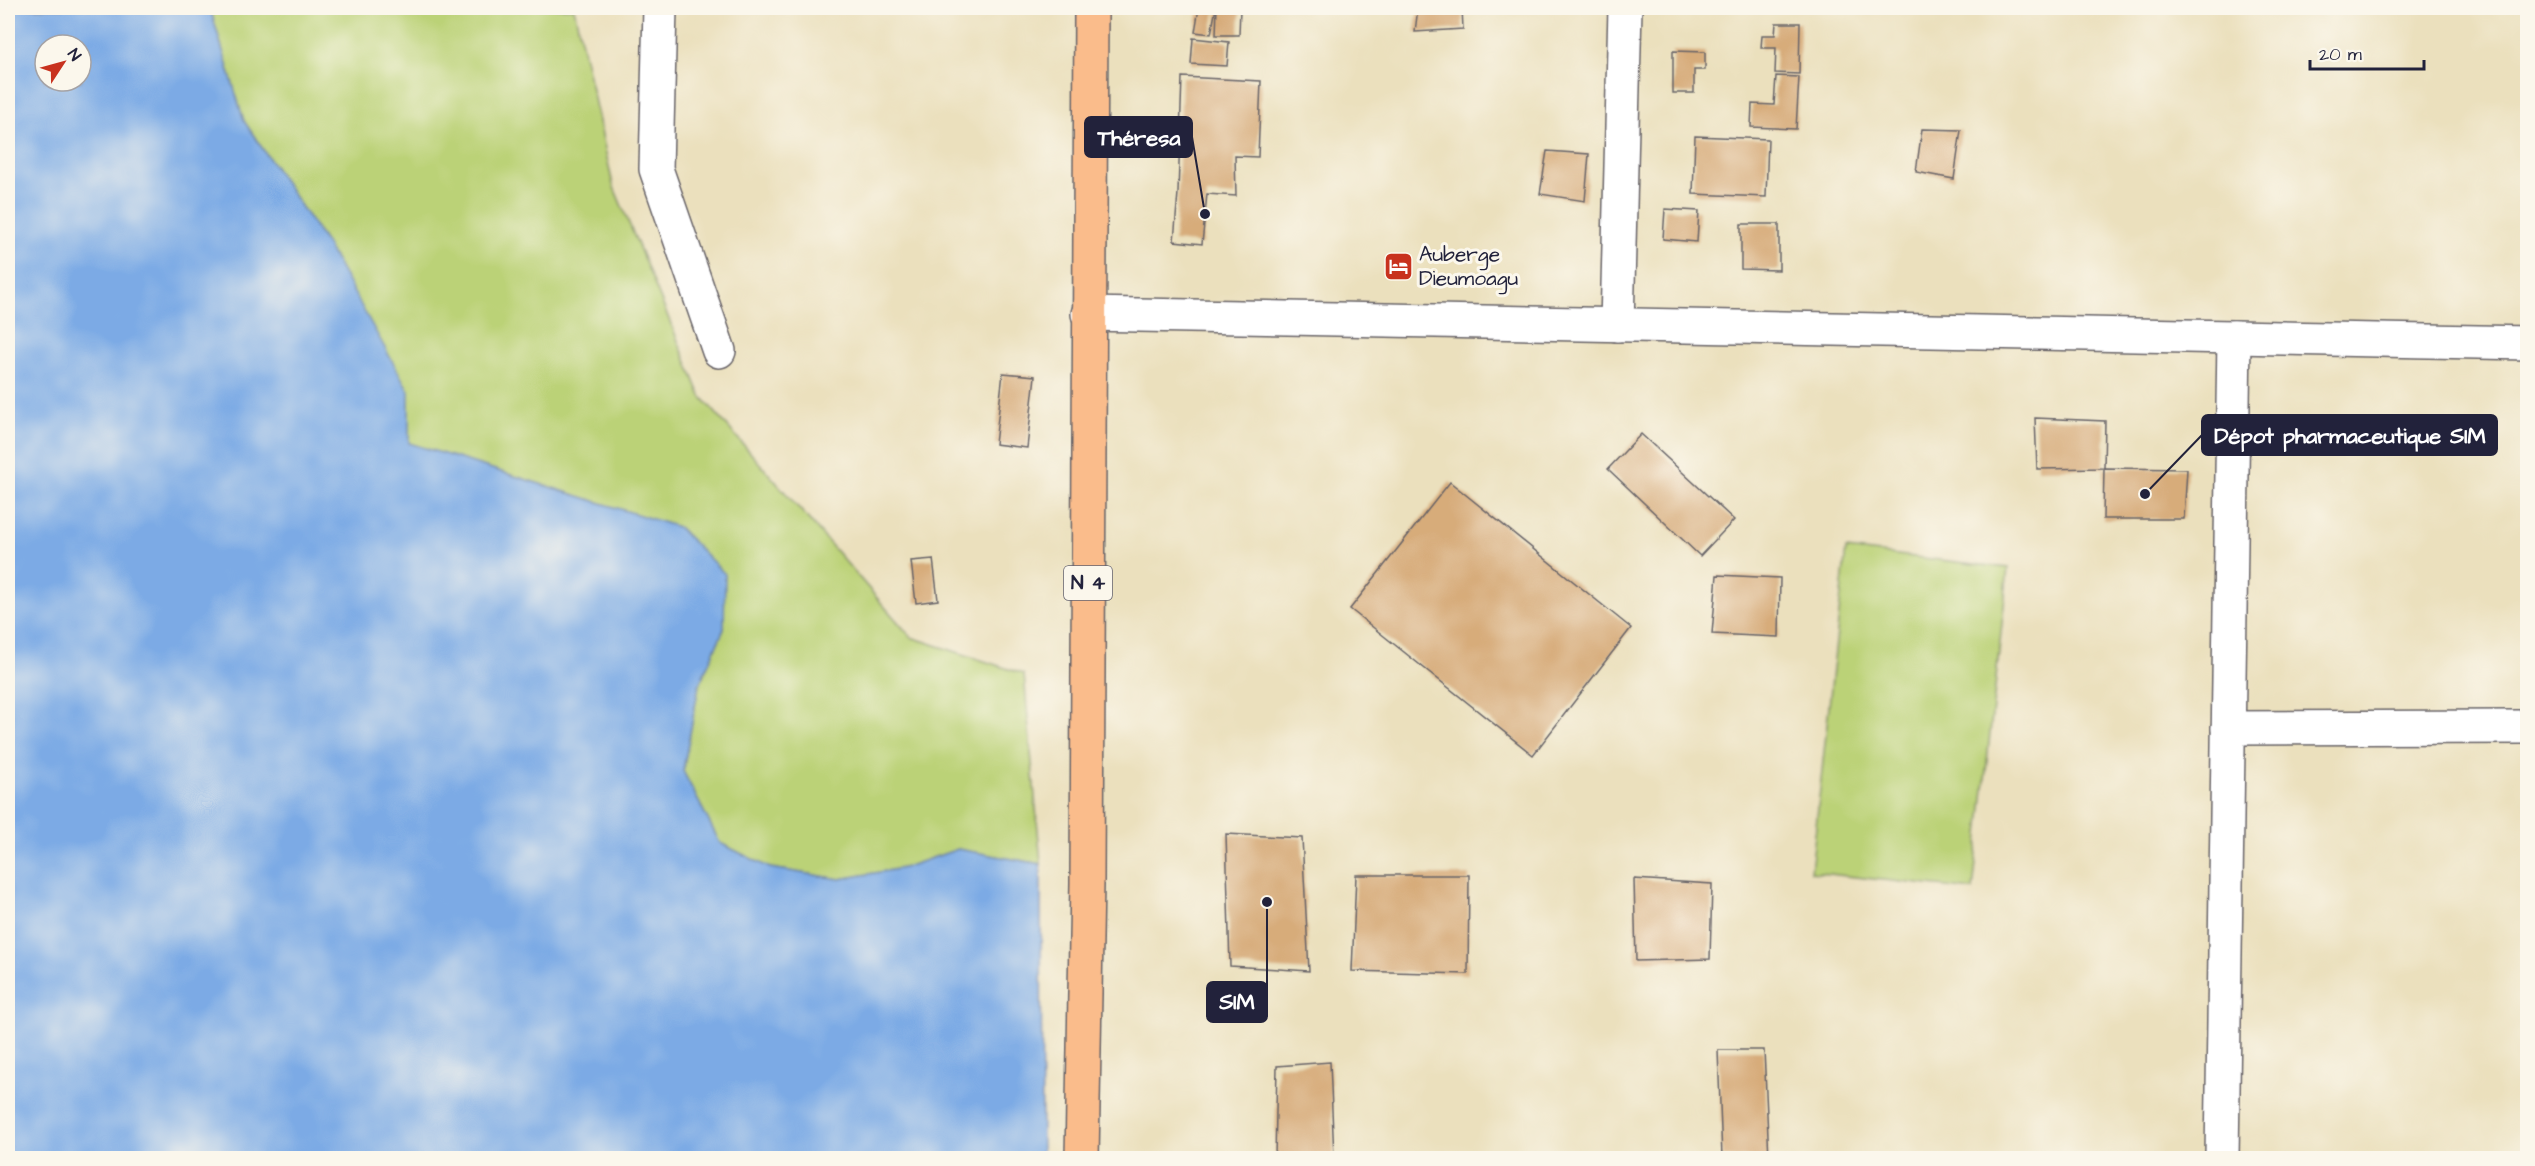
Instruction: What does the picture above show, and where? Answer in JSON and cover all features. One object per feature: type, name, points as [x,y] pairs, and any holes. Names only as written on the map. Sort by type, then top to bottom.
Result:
[{"type":"highway","name":"N 4","points":[[1082,1158],[1087,883],[1091,8]]},
{"type":"street","points":[[660,8],[657,169],[719,351]]},
{"type":"street","points":[[1617,325],[1625,8]]},
{"type":"street","points":[[1088,314],[2528,343]]},
{"type":"street","points":[[2222,1158],[2234,337]]},
{"type":"street","points":[[2228,728],[2528,727]]},
{"type":"green space","points":[[210,8],[574,8],[613,185],[701,396],[911,637],[1024,674],[1041,864],[958,849],[903,868],[840,879],[770,868],[720,843],[683,771],[699,685],[724,629],[678,527],[408,443],[408,391],[327,245],[244,121]]},
{"type":"green space","points":[[1846,549],[2008,568],[1973,890],[1811,872]]},
{"type":"water","points":[[8,8],[210,8],[244,121],[327,245],[409,391],[409,443],[678,527],[725,574],[724,629],[699,685],[683,771],[720,843],[770,868],[840,879],[903,868],[958,849],[1041,864],[1042,1158],[8,1158]]},
{"type":"building","points":[[1199,8],[1216,8],[1211,34],[1195,32]]},
{"type":"building","points":[[1217,8],[1240,8],[1239,35],[1216,35]]},
{"type":"building","points":[[1418,8],[1462,8],[1463,29],[1415,32]]},
{"type":"building","points":[[1776,23],[1800,23],[1799,74],[1775,73],[1776,48],[1761,48],[1762,35],[1775,35]]},
{"type":"building","points":[[1193,38],[1229,42],[1227,66],[1191,64]]},
{"type":"building","points":[[1673,51],[1705,52],[1705,70],[1694,70],[1694,93],[1673,93]]},
{"type":"building","points":[[1776,76],[1799,77],[1796,129],[1751,127],[1752,104],[1774,105]]},
{"type":"building","points":[[1182,77],[1261,81],[1258,157],[1235,156],[1236,196],[1207,194],[1202,244],[1174,241]]},
{"type":"building","points":[[1922,129],[1961,130],[1954,179],[1916,172]]},
{"type":"building","points":[[1695,136],[1768,139],[1766,197],[1693,194]]},
{"type":"building","points":[[1547,151],[1589,154],[1585,201],[1540,194]]},
{"type":"building","points":[[1665,209],[1699,211],[1697,242],[1663,239]]},
{"type":"building","points":[[1741,224],[1779,224],[1779,270],[1741,269]]},
{"type":"building","points":[[1003,373],[1035,376],[1027,448],[995,444]]},
{"type":"building","points":[[2035,418],[2105,421],[2104,468],[2037,469]]},
{"type":"building","points":[[1641,434],[1734,520],[1700,556],[1608,469]]},
{"type":"building","points":[[2104,468],[2187,469],[2184,519],[2103,519]]},
{"type":"building","points":[[1450,482],[1631,628],[1533,755],[1350,609]]},
{"type":"building","points":[[933,559],[938,600],[916,603],[911,561]]},
{"type":"building","points":[[1717,575],[1780,578],[1779,637],[1712,634]]},
{"type":"building","points":[[1226,834],[1302,838],[1309,971],[1230,966]]},
{"type":"building","points":[[1356,875],[1469,875],[1468,974],[1352,971]]},
{"type":"building","points":[[1634,879],[1712,884],[1710,959],[1636,961]]},
{"type":"building","points":[[1718,1050],[1764,1050],[1769,1158],[1722,1158]]},
{"type":"building","points":[[1330,1062],[1334,1158],[1275,1158],[1277,1066]]},
{"type":"place","name":"Théresa","points":[[1205,214]]},
{"type":"place","name":"Auberge Dieumoagu","points":[[1398,266]]},
{"type":"place","name":"Dépot pharmaceutique SIM","points":[[2145,494]]},
{"type":"place","name":"SIM","points":[[1267,902]]}]
